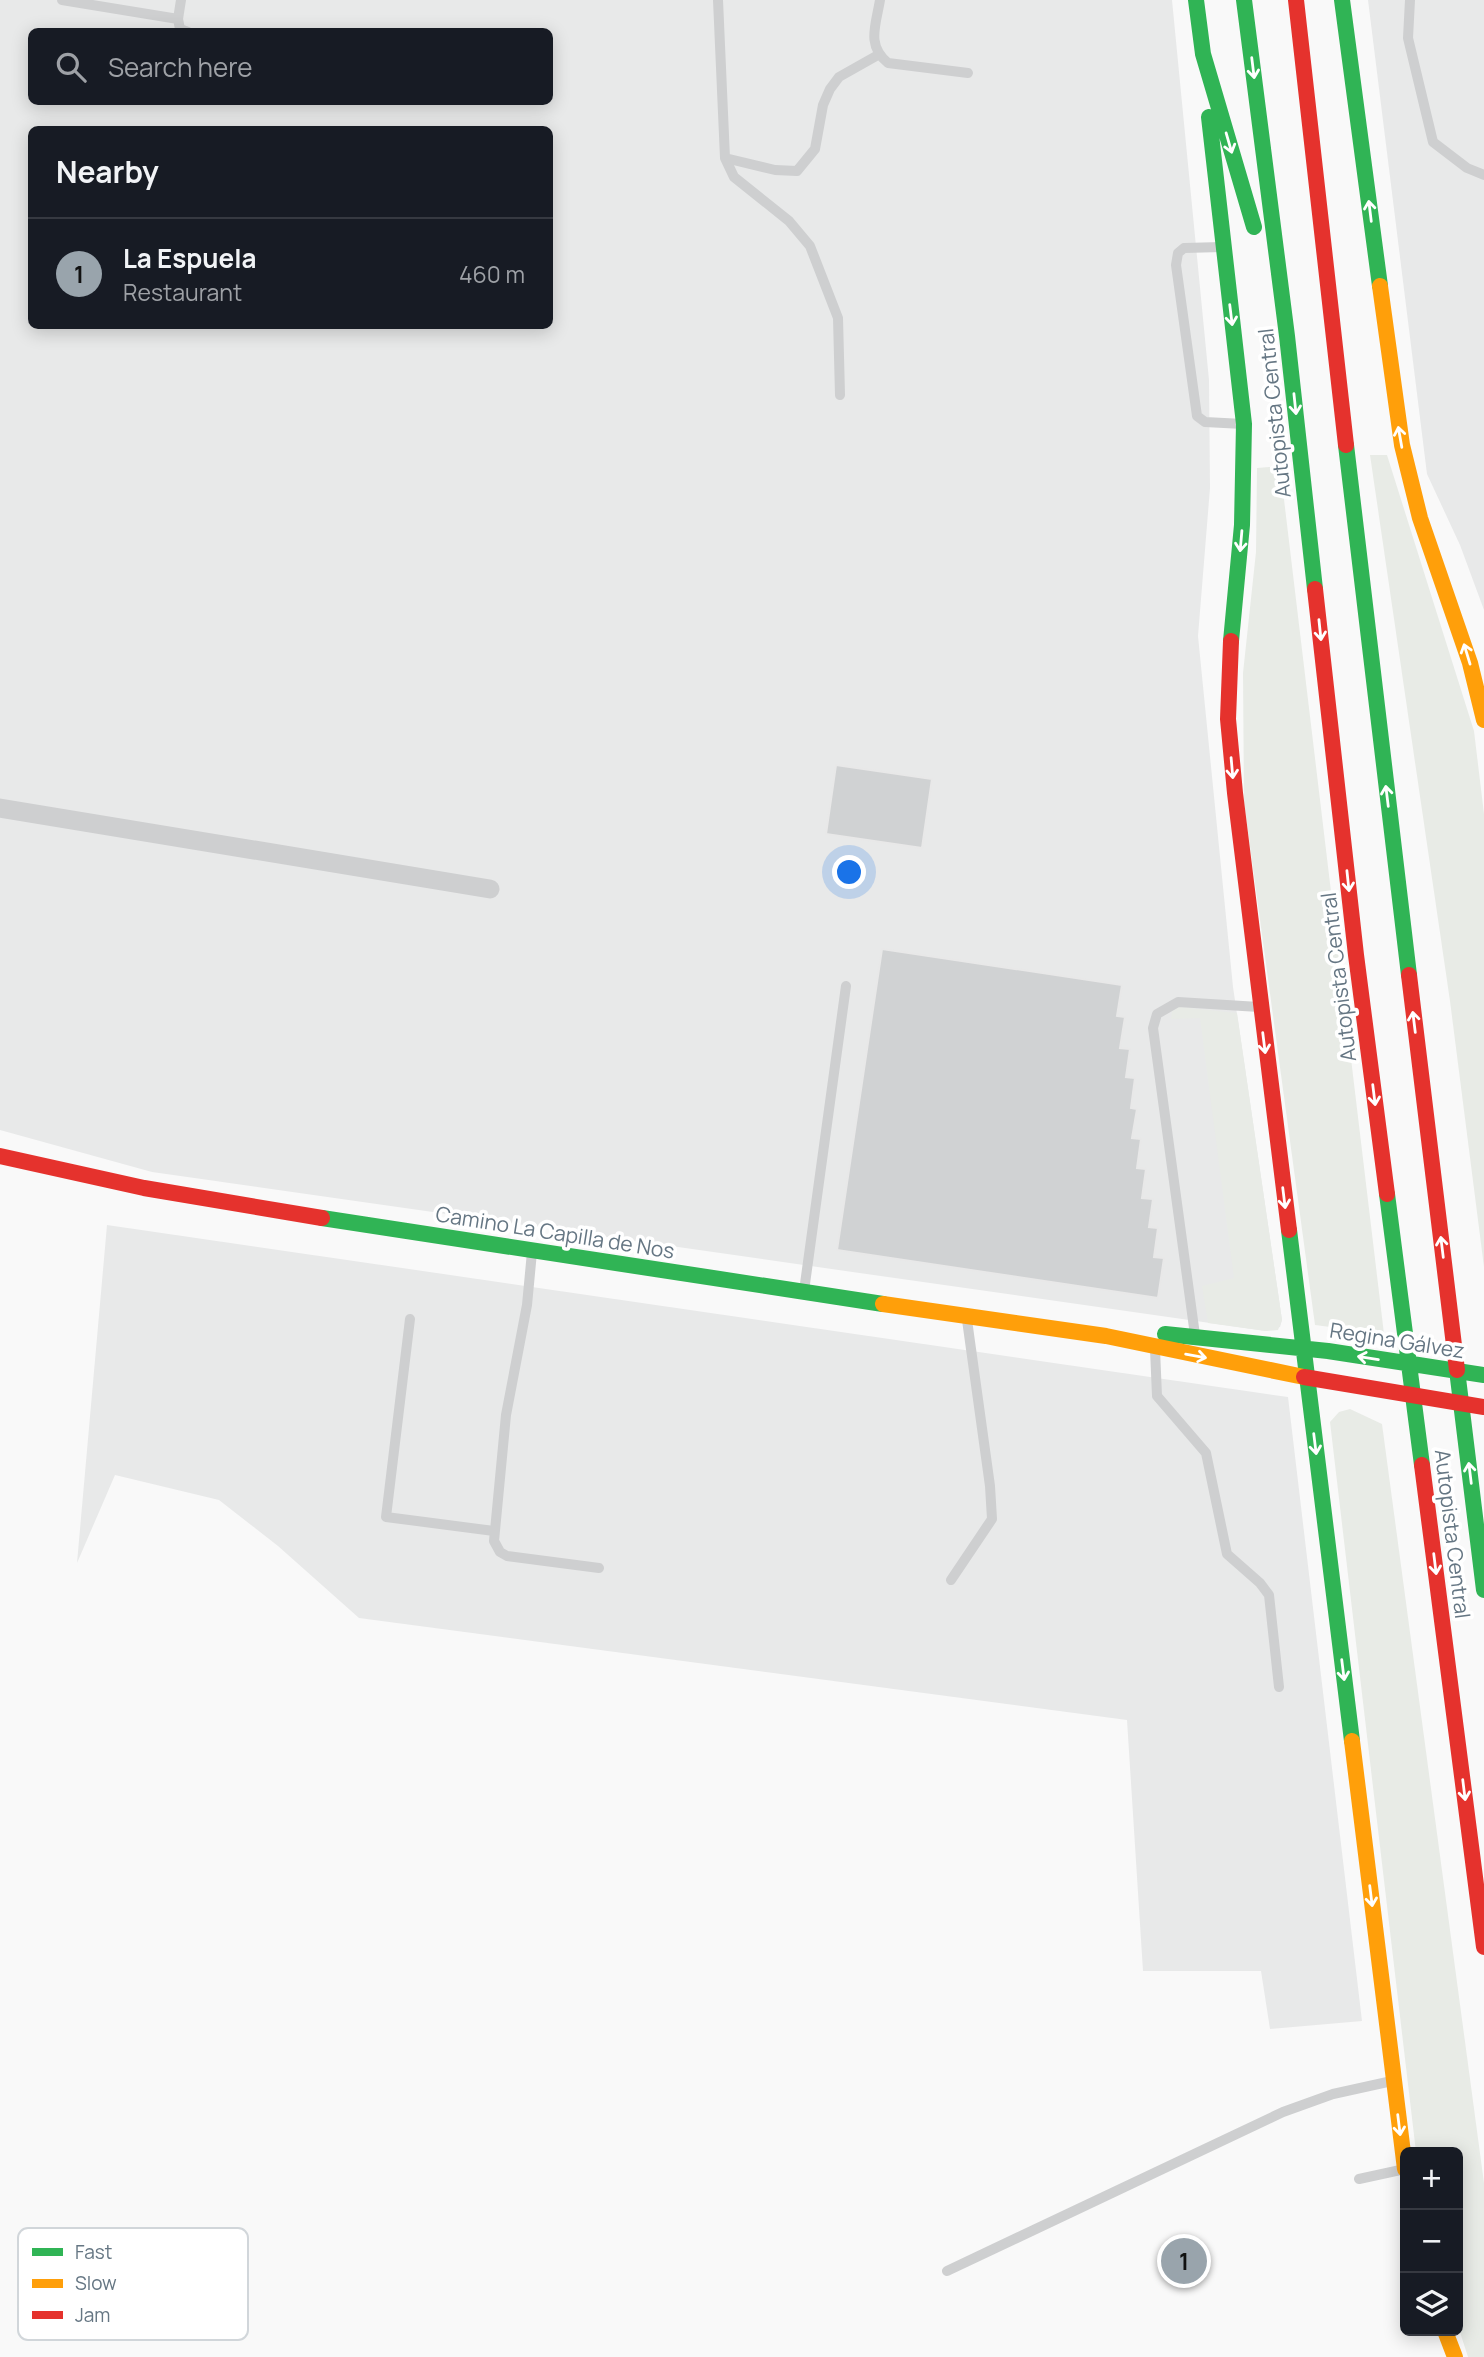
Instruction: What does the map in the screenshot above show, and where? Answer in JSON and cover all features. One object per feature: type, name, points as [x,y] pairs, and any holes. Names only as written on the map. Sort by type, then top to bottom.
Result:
[{"type":"main road","points":[[1196,0],[1244,425],[1242,525],[1230,658],[1228,719],[1260,1007],[1402,2147]]},
{"type":"main road","name":"Autopista Central","points":[[1244,0],[1287,336],[1356,955],[1484,1947]]},
{"type":"main road","name":"Autopista Central","points":[[1296,0],[1369,653],[1484,1590]]},
{"type":"main road","points":[[1342,0],[1402,445],[1420,518],[1470,663],[1484,720]]},
{"type":"main road","points":[[1203,54],[1287,336]]},
{"type":"main road","name":"Camino La Capilla de Nos","points":[[0,1156],[85,1177],[532,1251],[1106,1336],[1307,1377]]},
{"type":"main road","name":"Camino La Capilla de Nos","points":[[1106,1336],[1195,1336],[1303,1349]]},
{"type":"main road","name":"Regina Gálvez","points":[[1303,1349],[1484,1375]]},
{"type":"main road","points":[[1307,1377],[1484,1407]]},
{"type":"main road","points":[[1447,2336],[1455,2357]]},
{"type":"street","points":[[0,808],[490,889]]},
{"type":"lane","points":[[62,0],[178,19]]},
{"type":"lane","points":[[180,28],[178,19],[181,0]]},
{"type":"lane","points":[[718,0],[724,158],[734,177],[789,221],[810,246],[838,318],[840,395]]},
{"type":"lane","points":[[880,0],[873,44],[878,55],[888,63],[968,73]]},
{"type":"lane","points":[[1410,0],[1408,38],[1433,142],[1466,168],[1484,175]]},
{"type":"lane","points":[[724,158],[775,170],[797,171],[815,149],[823,105],[839,76],[878,55]]},
{"type":"lane","points":[[1223,247],[1184,248],[1178,253],[1176,265],[1197,416],[1205,422],[1244,425]]},
{"type":"lane","points":[[804,1292],[846,986]]},
{"type":"lane","points":[[1195,1336],[1153,1028],[1162,1010],[1178,1002],[1260,1007]]},
{"type":"lane","points":[[532,1251],[527,1305],[506,1415],[494,1531],[496,1546],[507,1556],[599,1568]]},
{"type":"lane","points":[[951,1580],[992,1519],[990,1486],[966,1316]]},
{"type":"lane","points":[[410,1319],[386,1517],[494,1531]]},
{"type":"lane","points":[[1155,1348],[1157,1396],[1206,1453],[1227,1554],[1261,1583],[1269,1595],[1279,1687]]},
{"type":"lane","points":[[947,2271],[1283,2112],[1333,2094],[1394,2081]]},
{"type":"lane","points":[[1359,2179],[1400,2170]]},
{"type":"shaded area","points":[[0,0],[1172,0],[1209,380],[1210,488],[1198,636],[1233,987],[1282,1320],[1280,1327],[1266,1331],[152,1172],[0,1130]]},
{"type":"shaded area","points":[[1368,0],[1484,0],[1484,610],[1460,545],[1427,474]]},
{"type":"shaded area","points":[[1370,455],[1387,455],[1474,731],[1484,814],[1484,1267],[1450,1001]]},
{"type":"shaded area","points":[[1280,466],[1384,1334],[1315,1325],[1244,802],[1243,673],[1256,552],[1257,468]]},
{"type":"shaded area","points":[[1179,1007],[1237,1013],[1282,1320],[1278,1330],[1266,1331],[1208,1323],[1202,1286],[1234,1278],[1200,1018],[1171,1019],[1172,1011]]},
{"type":"shaded area","points":[[107,1225],[1288,1397],[1362,2021],[1270,2029],[1261,1971],[1143,1971],[1127,1720],[359,1618],[278,1546],[219,1500],[115,1475],[77,1563]]},
{"type":"shaded area","points":[[1350,1409],[1382,1424],[1484,2183],[1484,2357],[1468,2357],[1461,2336],[1463,2147],[1415,2147],[1330,1422],[1339,1412]]},
{"type":"building","points":[[836,765],[932,779],[922,848],[826,834]]},
{"type":"building","points":[[882,949],[1122,985],[1117,1016],[1125,1017],[1120,1048],[1130,1049],[1126,1077],[1135,1078],[1131,1108],[1137,1109],[1132,1138],[1141,1139],[1137,1168],[1146,1169],[1142,1198],[1153,1199],[1149,1227],[1158,1228],[1154,1257],[1164,1258],[1158,1298],[837,1250]]},
{"type":"traffic: fast","points":[[1196,0],[1203,54]]},
{"type":"traffic: fast","points":[[1244,0],[1287,336],[1315,589]]},
{"type":"traffic: fast","points":[[1342,0],[1380,286]]},
{"type":"traffic: fast","points":[[1203,54],[1254,227]]},
{"type":"traffic: fast","points":[[1209,117],[1244,424],[1242,525],[1231,641]]},
{"type":"traffic: fast","points":[[1346,445],[1409,975]]},
{"type":"traffic: fast","points":[[1387,1194],[1422,1465]]},
{"type":"traffic: fast","points":[[322,1218],[883,1304]]},
{"type":"traffic: fast","points":[[1289,1230],[1352,1741]]},
{"type":"traffic: fast","points":[[1165,1334],[1328,1351],[1484,1375]]},
{"type":"traffic: fast","points":[[1457,1370],[1484,1590]]},
{"type":"traffic: slow","points":[[1380,286],[1402,445],[1420,518],[1470,663],[1484,720]]},
{"type":"traffic: slow","points":[[883,1304],[1106,1336],[1304,1377]]},
{"type":"traffic: slow","points":[[1352,1741],[1402,2147]]},
{"type":"traffic: slow","points":[[1447,2336],[1455,2357]]},
{"type":"traffic: jam","points":[[1296,0],[1346,445]]},
{"type":"traffic: jam","points":[[1315,589],[1356,955],[1387,1194]]},
{"type":"traffic: jam","points":[[1231,641],[1228,719],[1235,793],[1289,1230]]},
{"type":"traffic: jam","points":[[1409,975],[1457,1370]]},
{"type":"traffic: jam","points":[[0,1156],[144,1188],[322,1218]]},
{"type":"traffic: jam","points":[[1304,1377],[1484,1407]]},
{"type":"traffic: jam","points":[[1422,1465],[1484,1947]]},
{"type":"place","name":"La Espuela","points":[[1184,2261]]}]
